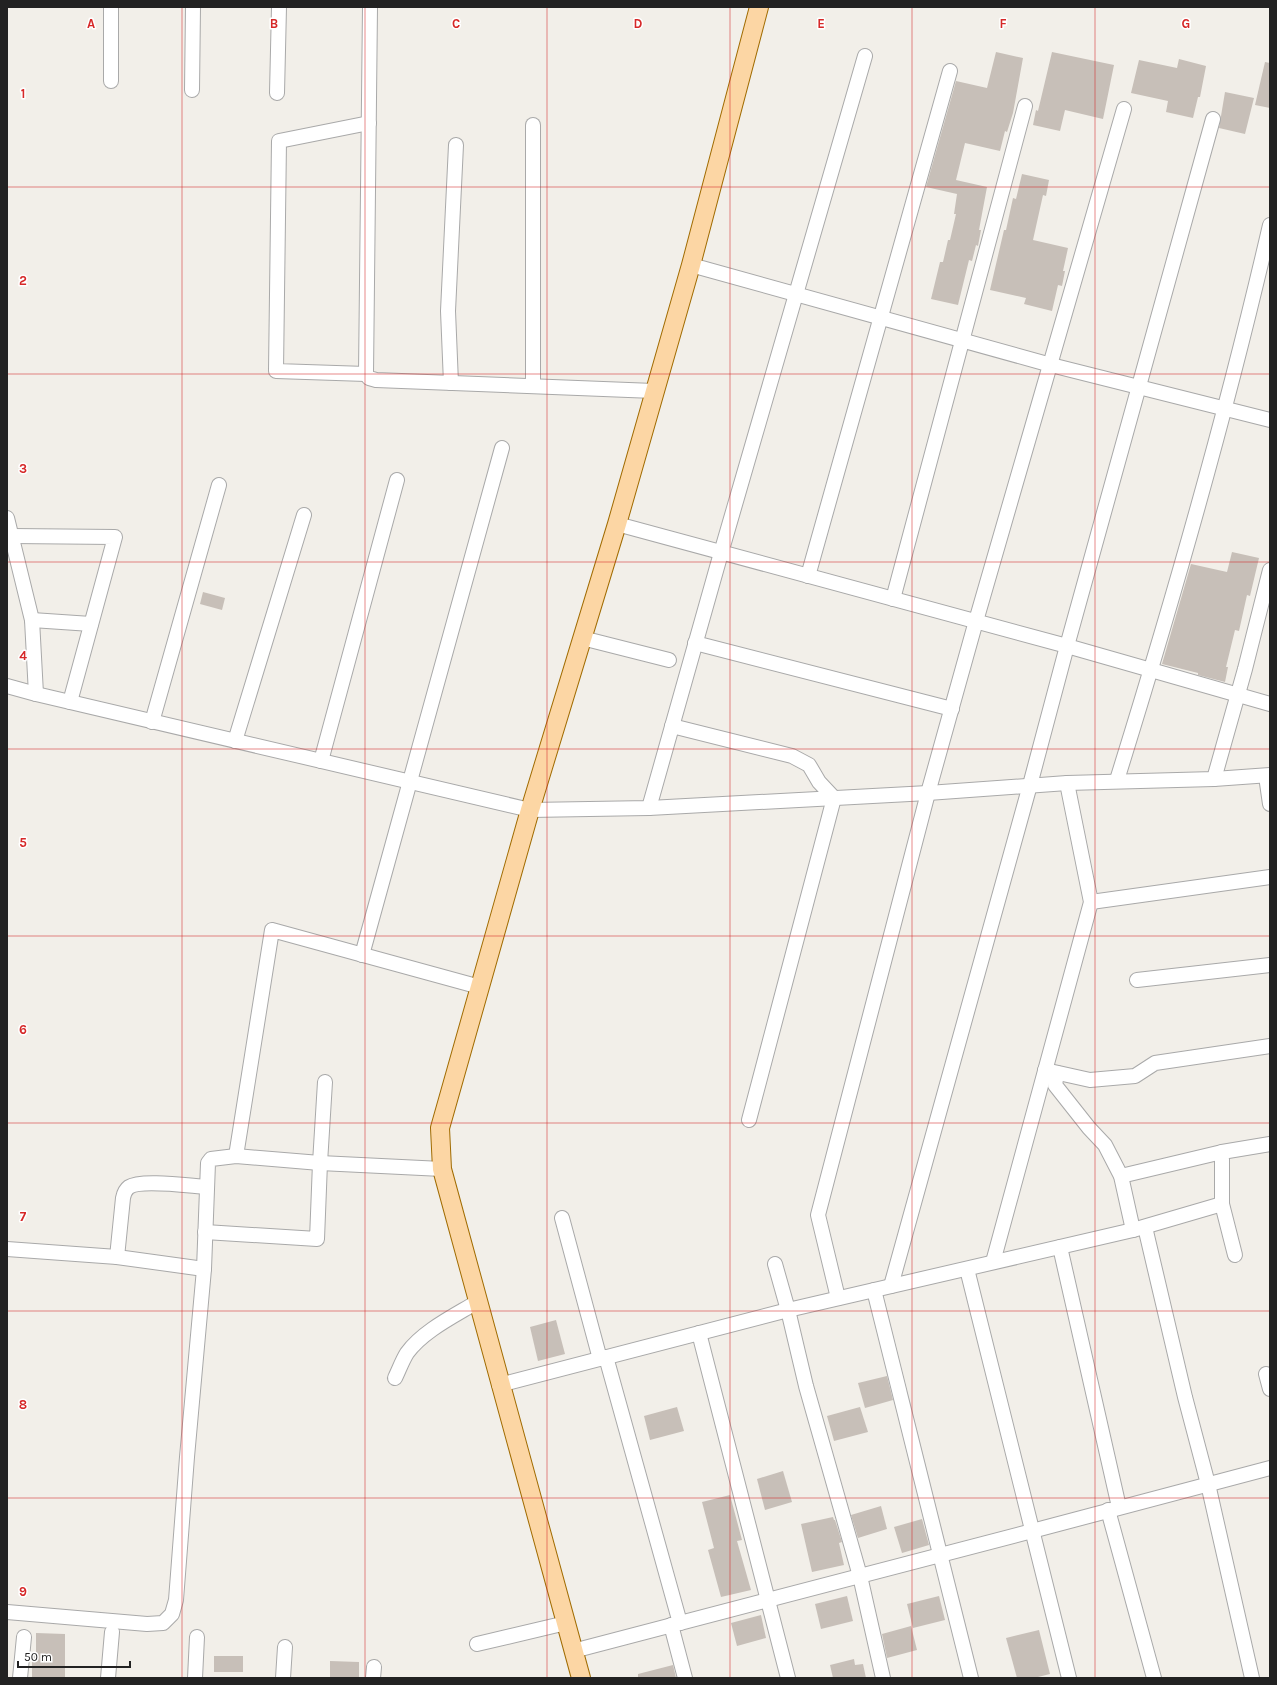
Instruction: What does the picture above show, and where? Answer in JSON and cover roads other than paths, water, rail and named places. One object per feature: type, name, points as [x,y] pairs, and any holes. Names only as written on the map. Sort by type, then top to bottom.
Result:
[{"type":"main road","points":[[580,1678],[499,1384],[442,1169],[440,1128],[530,810],[616,524],[691,265],[758,7]]},
{"type":"street","points":[[110,81],[111,7]]},
{"type":"street","points":[[192,90],[193,7]]},
{"type":"street","points":[[277,93],[279,7]]},
{"type":"street","points":[[370,7],[366,374],[369,378],[376,380],[654,391]]},
{"type":"street","points":[[649,808],[721,552],[865,56]]},
{"type":"street","points":[[808,576],[950,71]]},
{"type":"street","points":[[893,599],[1025,106]]},
{"type":"street","points":[[838,1298],[818,1215],[928,793],[976,621],[1124,109]]},
{"type":"street","points":[[892,1286],[1030,786],[1067,646],[1214,119]]},
{"type":"street","points":[[366,374],[276,371],[279,141],[369,123]]},
{"type":"street","points":[[533,125],[533,386]]},
{"type":"street","points":[[451,383],[448,311],[456,145]]},
{"type":"street","points":[[1117,780],[1151,669],[1224,409],[1264,276],[1270,225]]},
{"type":"street","points":[[691,265],[1051,365],[1270,420]]},
{"type":"street","points":[[362,955],[502,448]]},
{"type":"street","points":[[321,761],[397,480]]},
{"type":"street","points":[[152,722],[219,485]]},
{"type":"street","points":[[235,741],[304,515]]},
{"type":"street","points":[[7,518],[32,620],[36,694]]},
{"type":"street","points":[[616,524],[1151,669],[1270,704]]},
{"type":"street","points":[[12,536],[115,537],[70,702]]},
{"type":"street","points":[[1214,778],[1238,695],[1270,570]]},
{"type":"street","points":[[32,620],[91,624]]},
{"type":"street","points":[[582,638],[670,660]]},
{"type":"street","points":[[695,643],[952,709]]},
{"type":"street","points":[[7,686],[152,722],[530,810],[649,808],[928,793],[1117,780],[1214,778],[1268,775],[1270,804]]},
{"type":"street","points":[[672,726],[792,756],[809,765],[819,782],[834,798]]},
{"type":"street","points":[[993,1262],[1051,1071],[1091,902],[1067,783]]},
{"type":"street","points":[[749,1120],[834,798]]},
{"type":"street","points":[[1091,902],[1270,877]]},
{"type":"street","points":[[236,1156],[272,930],[480,988]]},
{"type":"street","points":[[1137,980],[1270,965]]},
{"type":"street","points":[[1051,1071],[1090,1080],[1135,1076],[1155,1064],[1270,1046]]},
{"type":"street","points":[[1051,1071],[1055,1085],[1089,1128],[1105,1145],[1121,1176],[1139,1228],[1208,1484],[1252,1678]]},
{"type":"street","points":[[205,1232],[317,1240],[325,1082]]},
{"type":"street","points":[[1121,1176],[1222,1152],[1270,1144]]},
{"type":"street","points":[[1222,1152],[1222,1204],[1235,1255]]},
{"type":"street","points":[[7,1612],[147,1624],[163,1623],[172,1614],[176,1600],[204,1269],[208,1164],[211,1158],[236,1156],[320,1163],[442,1169]]},
{"type":"street","points":[[117,1256],[123,1198],[125,1191],[129,1187],[140,1183],[207,1187]]},
{"type":"street","points":[[499,1384],[788,1310],[1139,1228],[1222,1204]]},
{"type":"street","points":[[562,1218],[603,1358],[676,1624],[685,1678]]},
{"type":"street","points":[[1060,1247],[1113,1509],[1154,1678]]},
{"type":"street","points":[[7,1249],[117,1256],[204,1269]]},
{"type":"street","points":[[775,1264],[788,1310],[806,1386],[860,1576],[883,1678]]},
{"type":"street","points":[[968,1269],[1069,1678]]},
{"type":"street","points":[[874,1290],[971,1678]]},
{"type":"street","points":[[394,1378],[407,1353],[427,1334],[446,1320],[477,1302]]},
{"type":"street","points":[[699,1333],[788,1678]]},
{"type":"street","points":[[1266,1374],[1270,1389]]},
{"type":"street","points":[[573,1651],[1270,1468]]},
{"type":"street","points":[[477,1644],[566,1623]]},
{"type":"street","points":[[108,1678],[112,1632]]},
{"type":"street","points":[[20,1678],[24,1636]]},
{"type":"street","points":[[195,1678],[197,1637]]},
{"type":"street","points":[[283,1678],[285,1647]]}]
